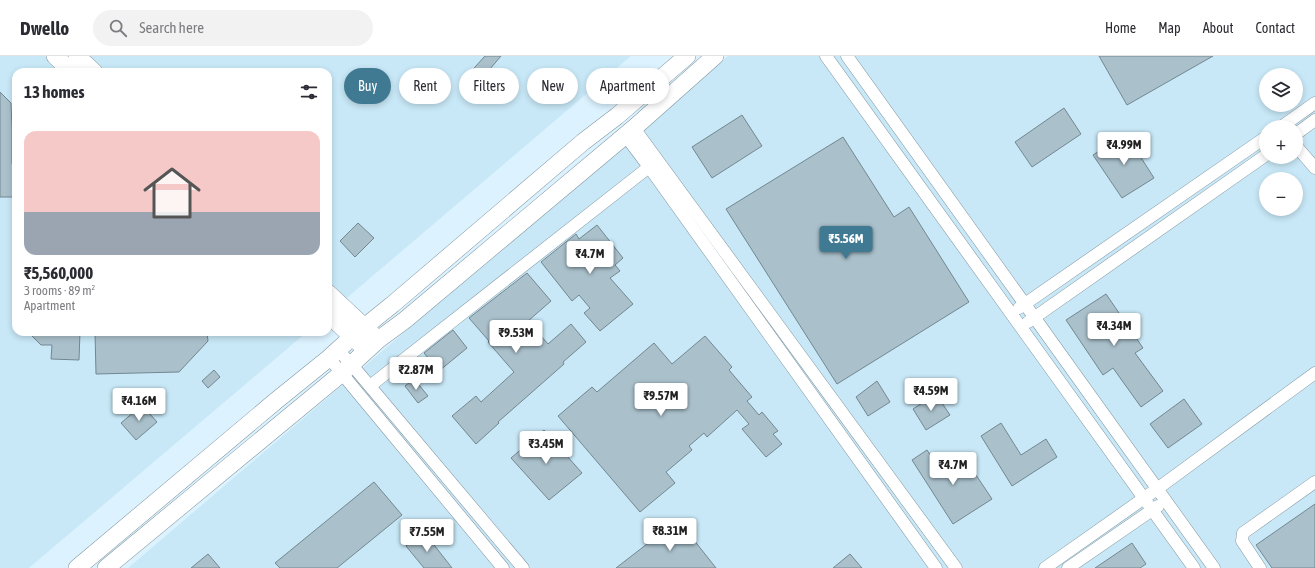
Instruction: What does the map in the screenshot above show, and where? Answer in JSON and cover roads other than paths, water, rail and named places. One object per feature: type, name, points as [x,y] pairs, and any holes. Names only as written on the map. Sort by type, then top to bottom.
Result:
[{"type":"street","points":[[55,56],[68,68]]},
{"type":"street","points":[[77,56],[90,68]]},
{"type":"street","points":[[77,568],[334,354],[583,142],[617,116],[687,56]]},
{"type":"street","points":[[106,568],[347,369],[372,346],[411,315],[629,131],[715,56]]},
{"type":"street","points":[[826,56],[1194,568]]},
{"type":"street","points":[[847,56],[1214,568]]},
{"type":"street","points":[[1291,120],[1315,103]]},
{"type":"street","points":[[1303,129],[1315,120]]},
{"type":"street","points":[[629,131],[649,167],[936,568]]},
{"type":"street","points":[[629,131],[956,568]]},
{"type":"street","points":[[1011,313],[1259,142]]},
{"type":"street","points":[[1303,154],[1315,168]]},
{"type":"street","points":[[1021,327],[1259,160]]},
{"type":"street","points":[[370,386],[649,167]]},
{"type":"street","points":[[332,298],[358,332],[372,346]]},
{"type":"street","points":[[332,316],[358,332]]},
{"type":"street","points":[[334,354],[503,568]]},
{"type":"street","points":[[347,369],[370,386],[523,568]]},
{"type":"street","points":[[1045,568],[1157,489],[1315,373]]},
{"type":"street","points":[[1260,568],[1242,541],[1243,533],[1315,482]]},
{"type":"street","points":[[1068,568],[1166,501]]}]
